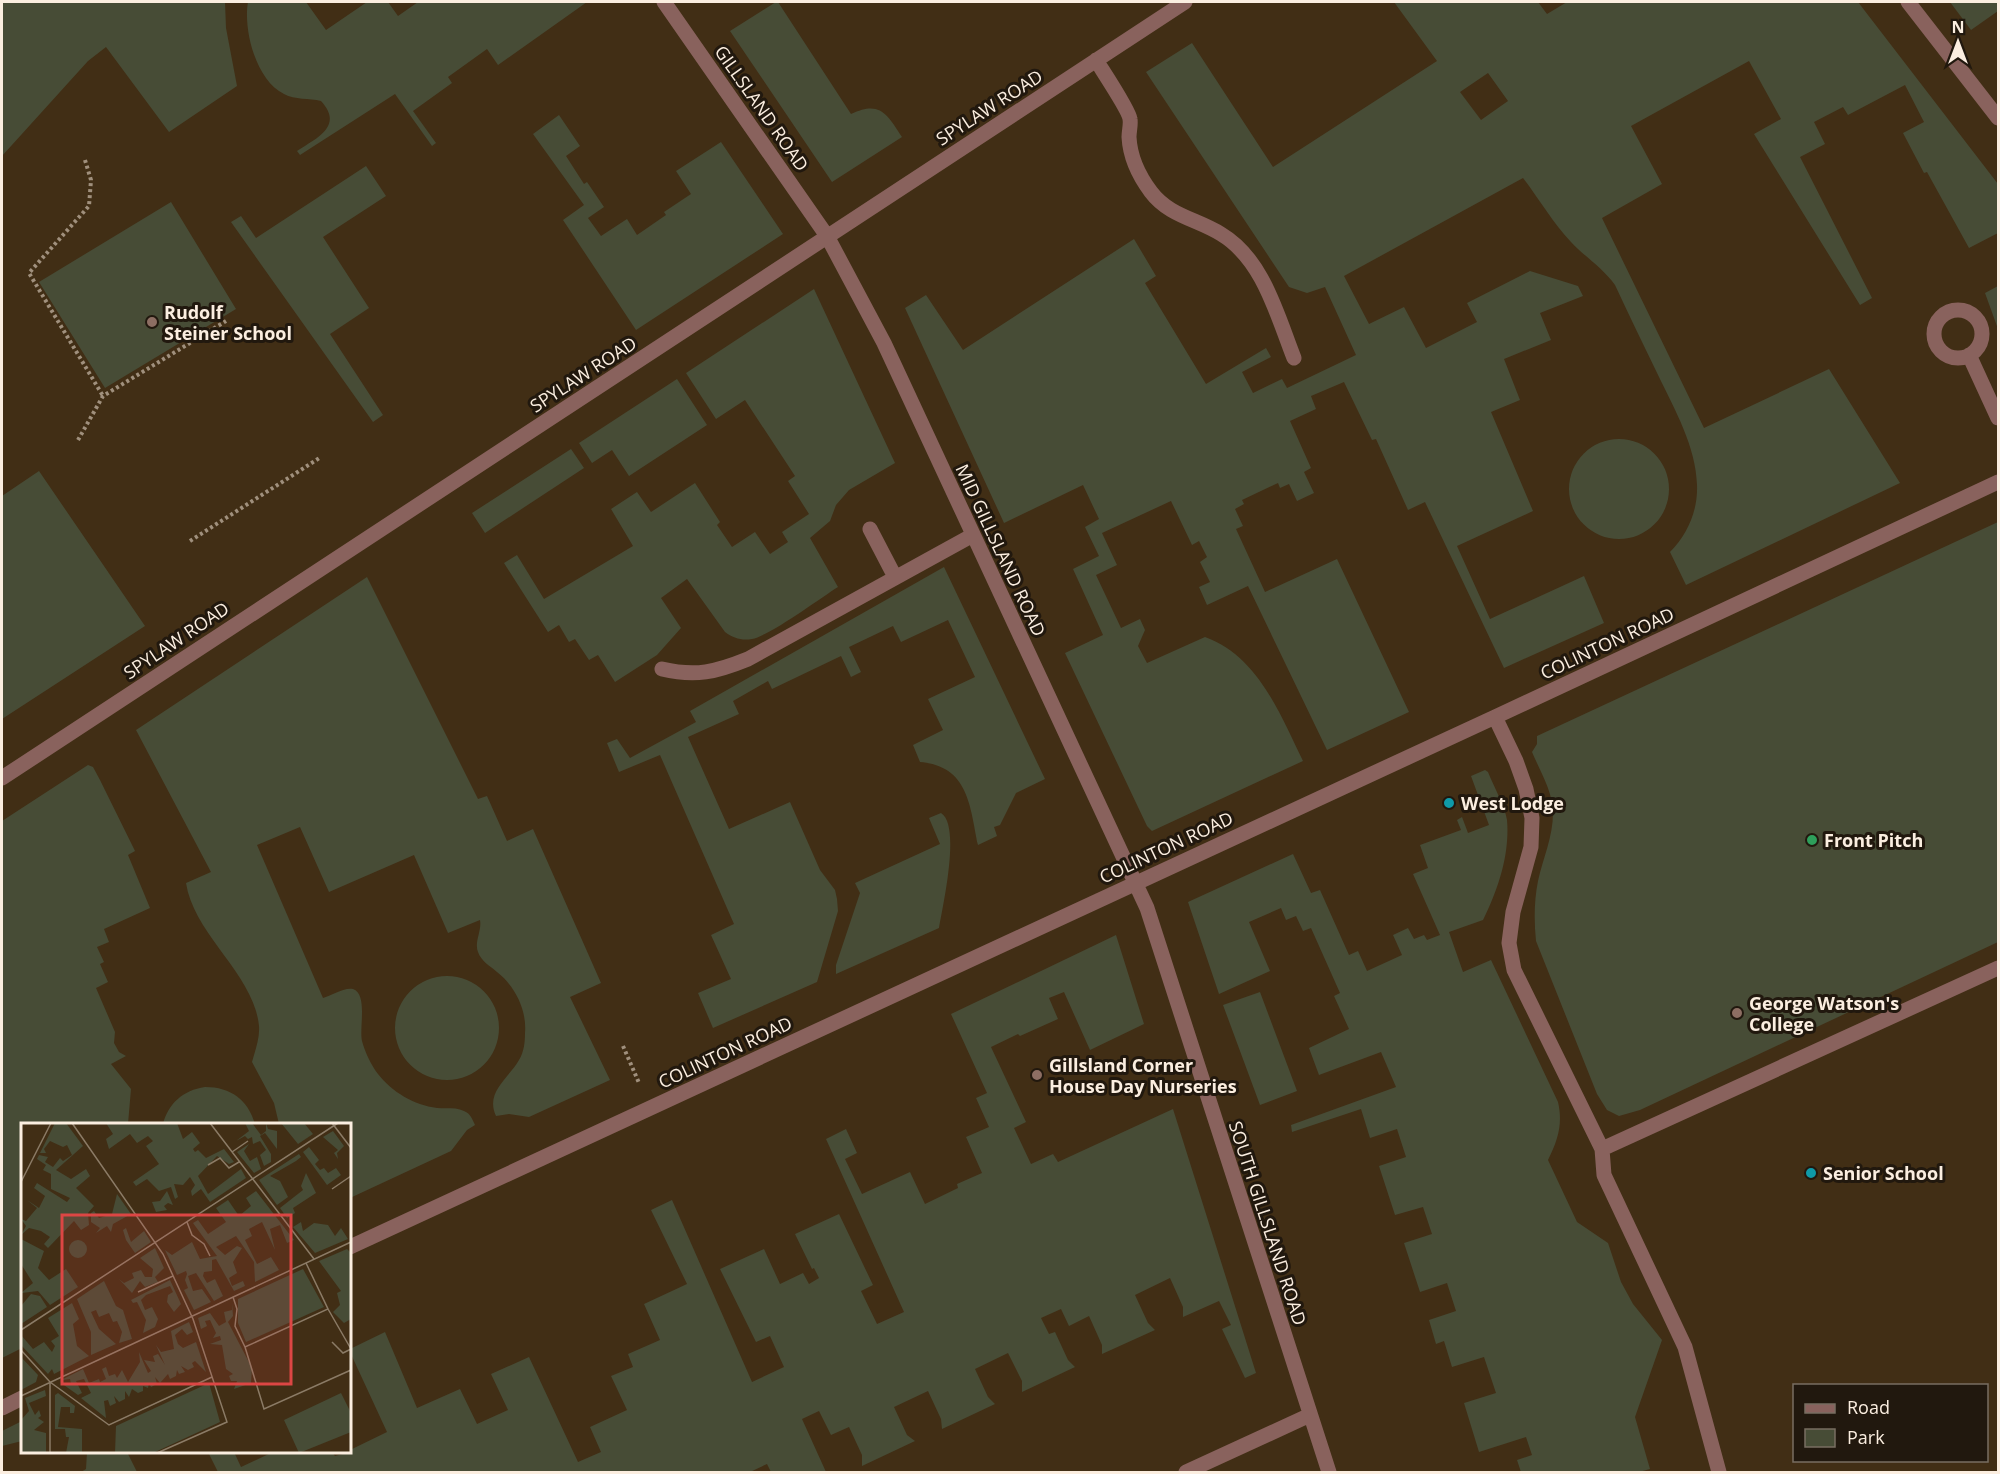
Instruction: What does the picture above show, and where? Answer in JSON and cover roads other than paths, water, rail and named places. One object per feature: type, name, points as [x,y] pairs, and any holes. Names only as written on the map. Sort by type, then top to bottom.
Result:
[{"type":"street","name":"GILLSLAND ROAD","points":[[664,2],[827,236]]},
{"type":"street","name":"SPYLAW ROAD","points":[[2,777],[1185,2]]},
{"type":"street","points":[[1908,2],[1998,118]]},
{"type":"street","points":[[1096,60],[1131,118],[1131,149],[1142,179],[1152,194],[1164,205],[1178,214],[1220,232],[1243,251],[1256,268],[1294,358]]},
{"type":"street","name":"MID GILLSLAND ROAD","points":[[827,236],[884,343],[1135,883]]},
{"type":"street","points":[[1969,356],[1998,418]]},
{"type":"street","name":"COLINTON ROAD","points":[[351,1247],[1998,482]]},
{"type":"street","points":[[870,529],[895,577]]},
{"type":"street","points":[[662,669],[691,674],[718,671],[729,667],[973,535]]},
{"type":"street","points":[[1495,717],[1516,761],[1526,789],[1532,818],[1531,847],[1513,912],[1509,943],[1514,970],[1602,1149],[1604,1175],[1685,1347],[1719,1473]]},
{"type":"street","name":"SOUTH GILLSLAND ROAD","points":[[1135,883],[1147,908],[1329,1473]]},
{"type":"street","points":[[1602,1149],[1998,968]]},
{"type":"street","points":[[2,1408],[21,1398]]},
{"type":"street","points":[[1186,1473],[1310,1416]]},
{"type":"place","name":"Rudolf Steiner School","points":[[152,322]]},
{"type":"place","name":"West Lodge","points":[[1449,803]]},
{"type":"place","name":"Front Pitch","points":[[1812,840]]},
{"type":"place","name":"George Watson's College","points":[[1737,1013]]},
{"type":"place","name":"Gillsland Corner House Day Nurseries","points":[[1037,1075]]},
{"type":"place","name":"Senior School","points":[[1811,1173]]}]
